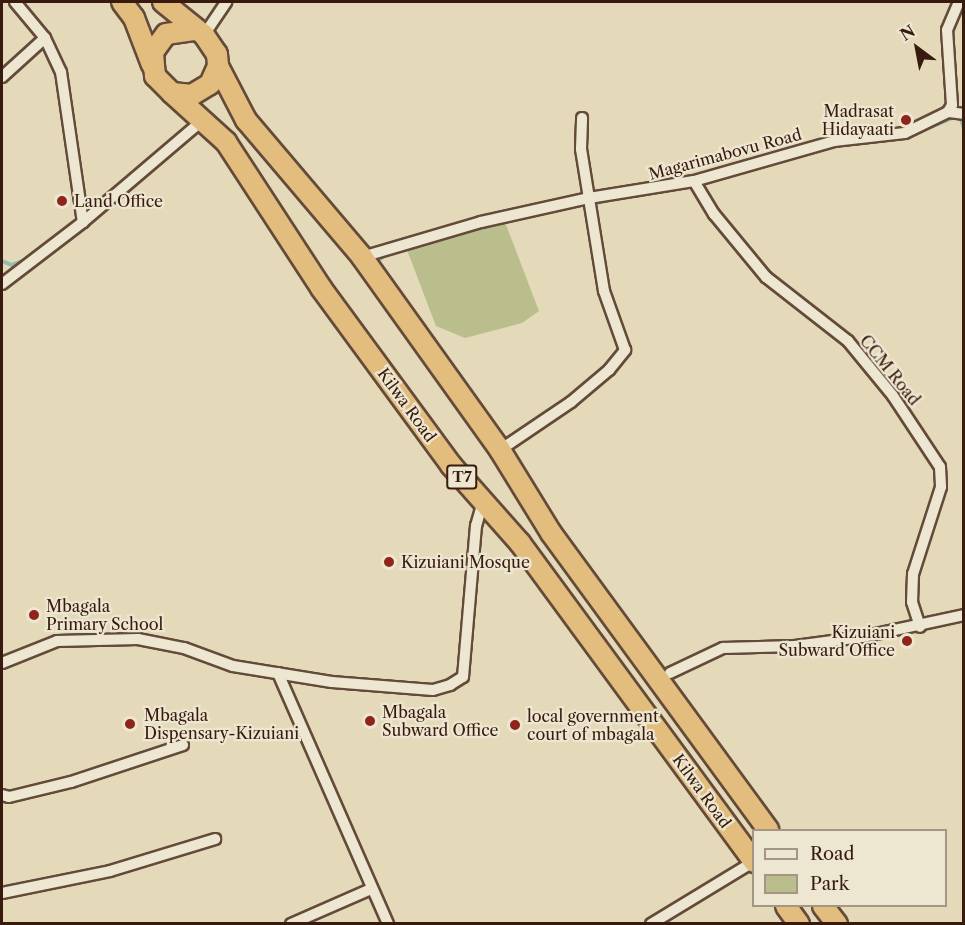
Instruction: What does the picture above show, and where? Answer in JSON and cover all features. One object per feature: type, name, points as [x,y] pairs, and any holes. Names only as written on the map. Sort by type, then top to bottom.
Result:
[{"type":"highway","name":"T7","points":[[122,2],[134,18],[155,76],[172,93]]},
{"type":"highway","points":[[163,2],[212,43],[218,66],[215,76],[202,91],[192,94],[172,93]]},
{"type":"highway","points":[[152,65],[153,52],[166,34],[199,32]]},
{"type":"highway","name":"Kilwa Road","points":[[218,66],[246,120],[362,257],[500,450],[551,533],[767,829]]},
{"type":"highway","name":"Kilwa Road","points":[[172,93],[204,119],[226,142],[321,288],[451,465],[520,543],[752,861]]},
{"type":"highway","points":[[787,907],[799,924]]},
{"type":"highway","points":[[824,907],[837,924]]},
{"type":"street","points":[[15,2],[45,38],[61,72],[83,222]]},
{"type":"street","points":[[199,32],[226,2]]},
{"type":"street","points":[[960,2],[947,30],[952,105],[948,112],[963,114]]},
{"type":"street","points":[[2,77],[45,38]]},
{"type":"street","name":"Magarimabovu Road","points":[[362,257],[481,222],[589,198],[694,181],[834,141],[905,133],[948,112]]},
{"type":"street","points":[[500,450],[571,402],[609,370],[625,350],[604,291],[581,149],[582,118]]},
{"type":"street","points":[[2,284],[83,222],[204,119]]},
{"type":"street","name":"CCM Road","points":[[694,181],[714,214],[766,277],[849,341],[893,396],[940,466],[940,487],[913,574],[912,602],[920,627]]},
{"type":"street","points":[[2,663],[57,641],[138,639],[184,648],[233,666],[433,690],[459,681],[463,677],[468,642],[476,526],[483,501]]},
{"type":"street","points":[[670,673],[723,648],[795,646],[920,627],[963,615]]},
{"type":"street","points":[[278,673],[370,889],[388,924]]},
{"type":"street","points":[[2,795],[9,797],[71,782],[183,746]]},
{"type":"street","points":[[2,893],[110,871],[215,839]]},
{"type":"street","points":[[651,924],[752,863]]},
{"type":"street","points":[[291,924],[370,889]]},
{"type":"green space","points":[[505,222],[539,311],[522,323],[465,338],[436,326],[407,250]]},
{"type":"waterway","points":[[152,86],[174,108]]},
{"type":"waterway","points":[[960,116],[964,128]]},
{"type":"waterway","points":[[919,132],[954,117]]},
{"type":"waterway","points":[[855,144],[889,140]]},
{"type":"waterway","points":[[635,196],[686,187]]},
{"type":"waterway","points":[[591,204],[610,200]]},
{"type":"waterway","points":[[92,207],[99,202]]},
{"type":"waterway","points":[[462,233],[513,220]]},
{"type":"waterway","points":[[2,261],[12,265],[23,261],[59,234]]},
{"type":"waterway","points":[[375,263],[388,253]]},
{"type":"place","name":"Madrasat Hidayaati","points":[[906,120]]},
{"type":"place","name":"Land Office","points":[[62,201]]},
{"type":"place","name":"Kizuiani Mosque","points":[[389,562]]},
{"type":"place","name":"Mbagala Primary School","points":[[34,615]]},
{"type":"place","name":"Kizuiani Subward Office","points":[[907,641]]},
{"type":"place","name":"Mbagala Subward Office","points":[[370,721]]},
{"type":"place","name":"Mbagala Dispensary-Kizuiani","points":[[130,724]]},
{"type":"place","name":"local government court of mbagala","points":[[515,725]]}]
